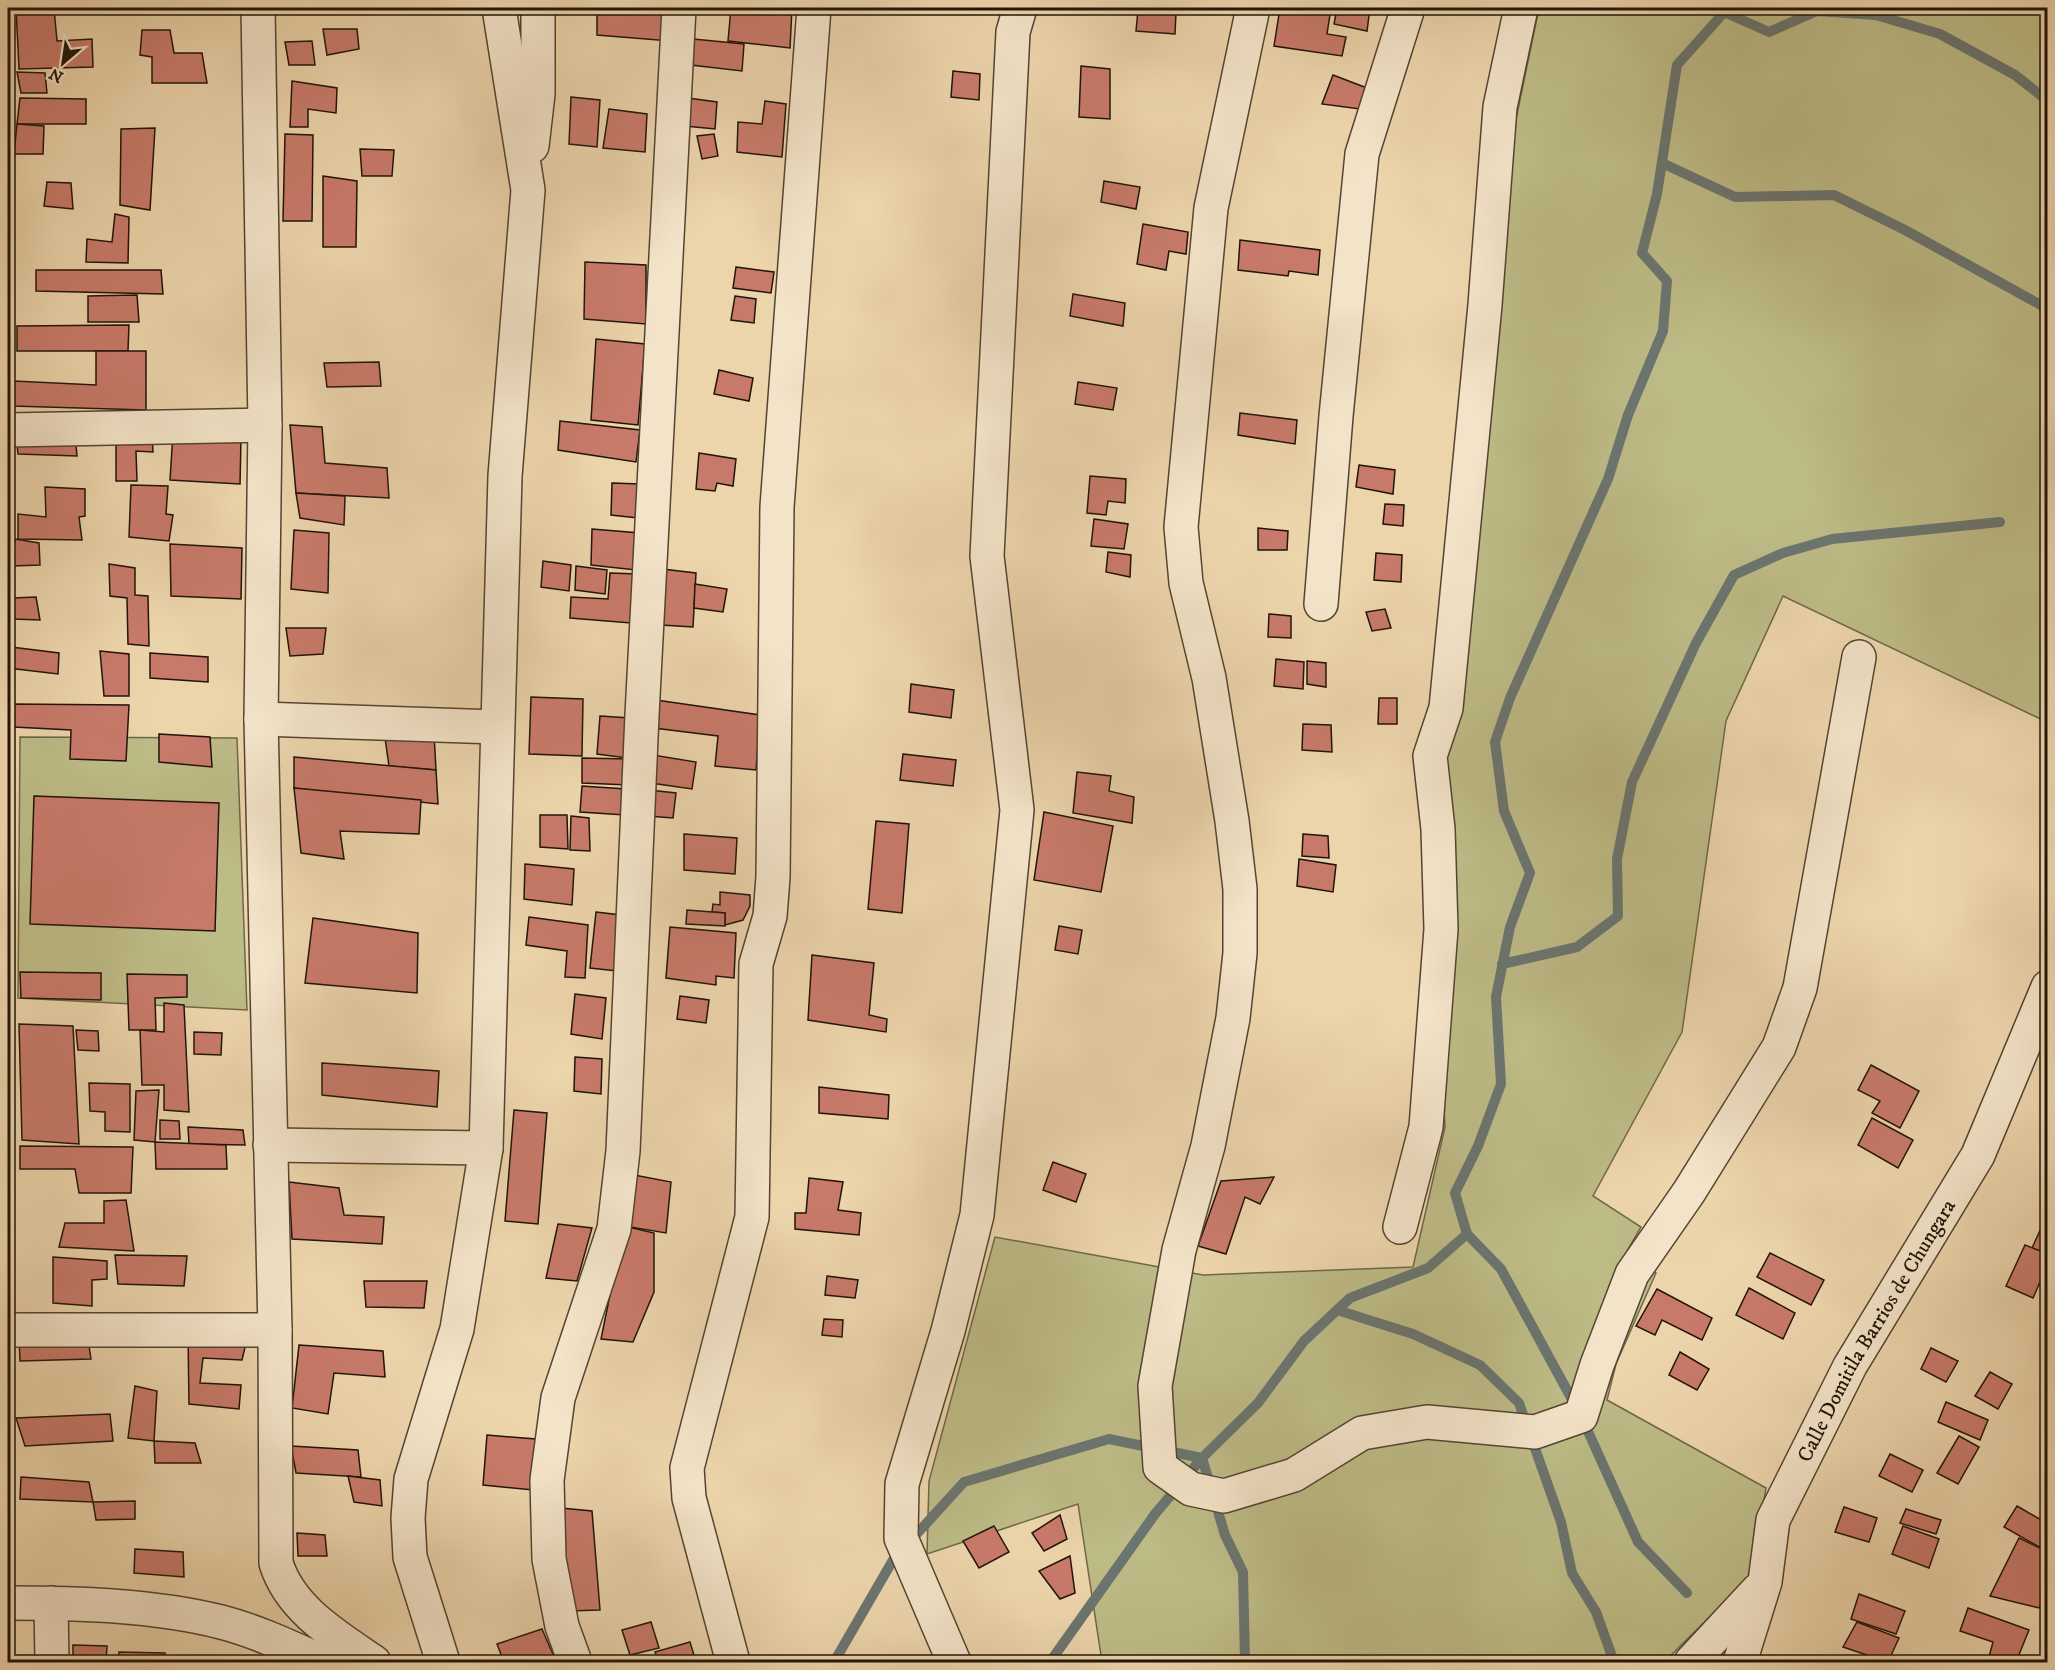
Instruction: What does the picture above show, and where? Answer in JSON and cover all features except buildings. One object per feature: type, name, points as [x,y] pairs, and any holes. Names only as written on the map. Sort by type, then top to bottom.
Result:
[{"type":"street","points":[[258,8],[266,425],[261,719],[275,1330],[276,1563],[283,1584],[298,1604],[345,1643],[374,1662]]},
{"type":"street","points":[[499,8],[528,190]]},
{"type":"street","points":[[443,1662],[410,1557],[408,1518],[411,1479],[457,1329],[486,1148],[505,476],[538,94],[538,8]]},
{"type":"street","points":[[575,1662],[562,1626],[549,1559],[547,1480],[558,1398],[614,1229],[623,1150],[641,727],[679,8]]},
{"type":"street","points":[[733,1662],[689,1498],[687,1468],[752,1217],[756,964],[770,916],[773,877],[777,507],[800,165],[814,8]]},
{"type":"street","points":[[954,1662],[901,1538],[902,1484],[948,1330],[977,1215],[1017,810],[987,556],[1013,32],[1020,8]]},
{"type":"street","points":[[1253,8],[1211,208],[1181,528],[1186,582],[1209,678],[1232,821],[1240,889],[1240,953],[1233,1018],[1208,1146],[1179,1250],[1155,1386],[1160,1467],[1191,1489],[1224,1496],[1294,1475],[1362,1433],[1427,1422],[1535,1432],[1581,1416],[1597,1365],[1632,1274],[1689,1192],[1779,1047],[1797,998],[1828,843],[1841,747],[1859,657]]},
{"type":"street","points":[[1321,604],[1336,416],[1362,154],[1408,8]]},
{"type":"street","points":[[1400,1227],[1426,1127],[1441,929],[1438,829],[1430,756],[1446,708],[1485,305],[1500,106],[1521,8]]},
{"type":"street","points":[[8,430],[266,425]]},
{"type":"street","points":[[261,719],[497,727]]},
{"type":"street","name":"Calle Domitila Barrios de Chungara","points":[[1740,1662],[1766,1582],[1773,1520],[1850,1366],[1978,1155],[2048,987]]},
{"type":"street","points":[[270,1146],[486,1148]]},
{"type":"street","points":[[8,1330],[275,1330]]},
{"type":"street","points":[[1691,1662],[1766,1582]]},
{"type":"street","points":[[8,1603],[51,1603],[151,1611],[221,1622],[280,1642],[323,1662]]},
{"type":"street","points":[[51,1603],[52,1662]]},
{"type":"shaded area","points":[[1539,8],[2047,8],[2047,722],[1783,596],[1726,721],[1682,1032],[1593,1196],[1641,1227],[1623,1258],[1656,1273],[1616,1364],[1607,1400],[1766,1488],[1752,1575],[1664,1662],[1102,1662],[1078,1504],[927,1554],[929,1481],[995,1237],[1203,1275],[1413,1267],[1445,1127],[1438,993],[1442,788],[1508,158]]},
{"type":"shaded area","points":[[20,737],[237,738],[247,1010],[18,998]]},
{"type":"waterway","points":[[1687,1593],[1638,1542],[1581,1416],[1501,1269],[1467,1234],[1455,1193],[1478,1146],[1501,1084],[1496,997],[1510,927],[1530,873],[1504,811],[1495,742],[1510,698],[1608,479],[1628,415],[1663,331],[1667,281],[1642,253],[1657,194],[1677,65],[1728,8]]},
{"type":"waterway","points":[[1724,12],[1769,32],[1817,11],[1876,15],[1940,34],[2015,75],[2048,101]]},
{"type":"waterway","points":[[1662,163],[1735,197],[1834,195],[1905,230],[2048,309]]},
{"type":"waterway","points":[[1502,964],[1577,947],[1618,916],[1617,859],[1632,782],[1696,643],[1734,575],[1783,553],[1832,539],[2000,522]]},
{"type":"waterway","points":[[834,1662],[893,1560],[964,1482],[1109,1439],[1202,1458],[1258,1403],[1304,1341],[1350,1298],[1428,1268],[1467,1234]]},
{"type":"waterway","points":[[1337,1310],[1413,1334],[1480,1365],[1519,1403],[1561,1522],[1572,1573],[1596,1612],[1614,1662]]},
{"type":"waterway","points":[[1202,1458],[1225,1535],[1243,1572],[1245,1662]]},
{"type":"waterway","points":[[1050,1662],[1155,1514],[1202,1458]]}]
